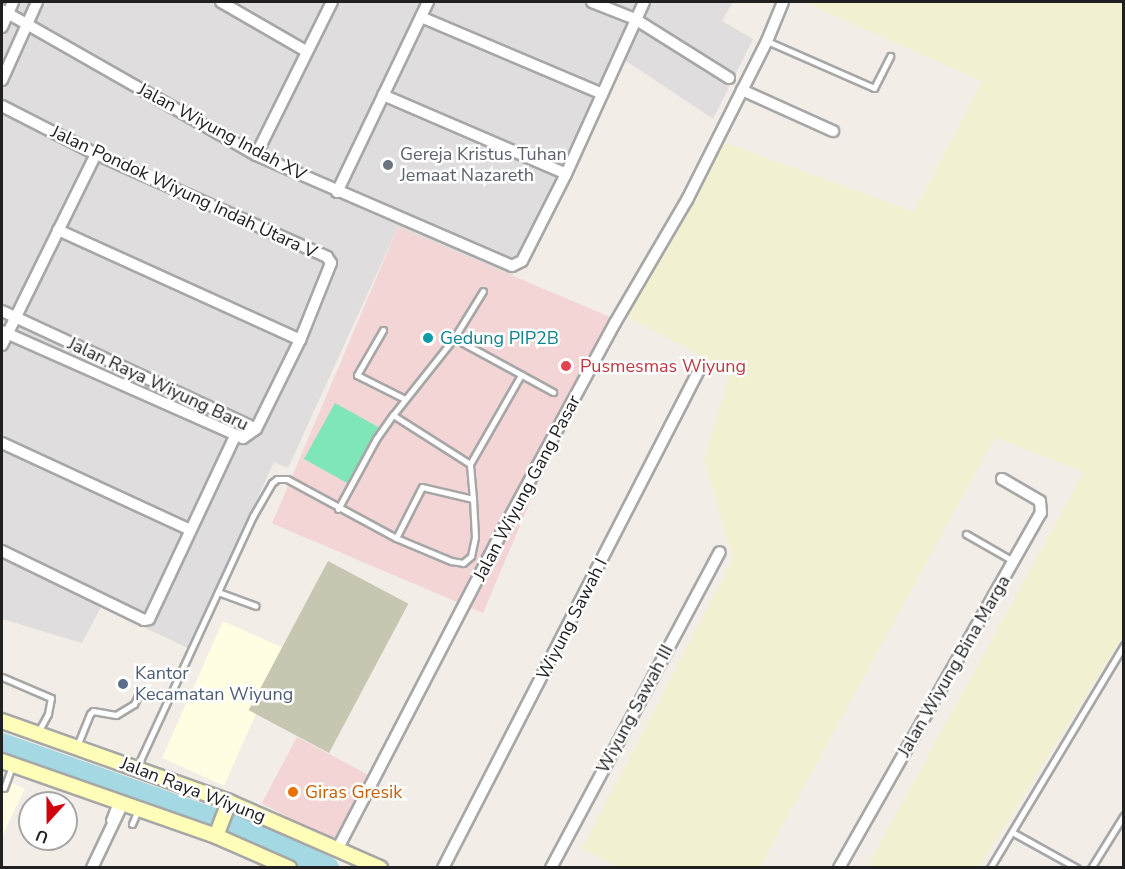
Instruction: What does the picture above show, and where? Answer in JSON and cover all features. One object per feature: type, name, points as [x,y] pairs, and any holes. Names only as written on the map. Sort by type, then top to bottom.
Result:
[{"type":"main road","name":"Jalan Raya Wiyung","points":[[2,721],[137,767],[339,848],[380,867]]},
{"type":"main road","name":"Jalan Raya Wiyung","points":[[7,762],[139,808],[218,831],[289,867]]},
{"type":"main road","points":[[218,831],[228,805]]},
{"type":"street","points":[[2,27],[5,11],[14,2]]},
{"type":"street","points":[[2,80],[37,2]]},
{"type":"street","points":[[221,2],[306,51]]},
{"type":"street","points":[[256,155],[332,2]]},
{"type":"street","points":[[337,192],[428,2]]},
{"type":"street","points":[[592,2],[635,19],[729,78]]},
{"type":"street","points":[[382,95],[566,174],[644,2]]},
{"type":"street","name":"Jalan Wiyung Gang Pasar","points":[[339,848],[486,564],[615,323],[687,200],[767,41],[783,2]]},
{"type":"street","name":"Jalan Wiyung Indah XV","points":[[5,11],[256,155],[507,266],[515,266],[522,261],[566,174]]},
{"type":"street","points":[[421,16],[602,94]]},
{"type":"street","points":[[742,90],[833,131]]},
{"type":"street","name":"Jalan Pondok Wiyung Indah Utara V","points":[[2,106],[96,154],[329,258],[330,265],[300,339],[256,429]]},
{"type":"street","points":[[2,345],[4,332],[14,317],[96,154]]},
{"type":"street","points":[[58,230],[300,339]]},
{"type":"street","name":"Jalan Raya Wiyung Baru","points":[[2,311],[256,429],[245,437],[235,436],[4,332]]},
{"type":"street","name":"Wiyung Sawah I","points":[[443,867],[699,370]]},
{"type":"street","points":[[2,551],[147,620],[152,616],[235,436]]},
{"type":"street","points":[[2,443],[190,531]]},
{"type":"street","name":"Jalan Wiyung Bina Marga","points":[[839,867],[1042,506],[1040,501],[1002,480]]},
{"type":"street","name":"Wiyung Sawah III","points":[[552,867],[720,552]]},
{"type":"street","points":[[92,867],[120,801]]},
{"type":"lane","points":[[767,41],[874,88],[890,56]]},
{"type":"lane","points":[[338,509],[376,439],[454,338],[483,291]]},
{"type":"lane","points":[[382,330],[357,375],[405,399]]},
{"type":"lane","points":[[454,338],[553,392]]},
{"type":"lane","points":[[137,767],[253,516],[272,483],[277,479],[287,479],[338,509],[396,538],[451,561],[463,563],[471,556],[475,520],[470,464],[521,375]]},
{"type":"lane","points":[[393,415],[470,464]]},
{"type":"lane","points":[[396,538],[422,487],[473,499]]},
{"type":"lane","points":[[966,534],[1013,561]]},
{"type":"lane","points":[[471,556],[486,564]]},
{"type":"lane","points":[[218,592],[256,606]]},
{"type":"lane","points":[[990,867],[1124,645]]},
{"type":"lane","points":[[2,677],[51,698],[48,714],[38,732]]},
{"type":"lane","points":[[77,746],[93,711],[116,715],[134,704],[139,694]]},
{"type":"lane","points":[[4,789],[7,762]]},
{"type":"lane","points":[[109,820],[120,801]]},
{"type":"lane","points":[[132,824],[139,808]]},
{"type":"lane","points":[[1091,867],[1124,815]]},
{"type":"lane","points":[[1012,832],[1077,867]]},
{"type":"shaded area","points":[[2,2],[733,2],[722,21],[753,39],[713,119],[623,59],[512,276],[398,227],[288,468],[274,462],[188,648],[101,607],[82,643],[2,619]]},
{"type":"shaded area","points":[[804,2],[1123,2],[1123,636],[979,867],[867,867],[1084,472],[995,437],[760,867],[619,867],[582,849],[733,559],[704,458],[731,372],[621,313],[721,141],[914,212],[982,81]]},
{"type":"shaded area","points":[[398,227],[609,316],[483,613],[272,523]]},
{"type":"shaded area","points":[[328,561],[408,604],[329,753],[249,710]]},
{"type":"shaded area","points":[[223,621],[285,649],[224,786],[162,758]]},
{"type":"shaded area","points":[[297,737],[371,776],[336,843],[262,803]]},
{"type":"shaded area","points":[[2,778],[25,789],[18,791],[18,803],[2,836]]},
{"type":"green space","points":[[335,403],[380,428],[349,484],[304,459]]},
{"type":"waterway","points":[[2,744],[264,837],[328,868]]},
{"type":"place","name":"Gereja Kristus Tuhan Jemaat Nazareth","points":[[388,165]]},
{"type":"place","name":"Gedung PIP2B","points":[[428,338]]},
{"type":"place","name":"Pusmesmas Wiyung","points":[[566,366]]},
{"type":"place","name":"Kantor Kecamatan Wiyung","points":[[123,684]]},
{"type":"place","name":"Giras Gresik","points":[[293,792]]}]
